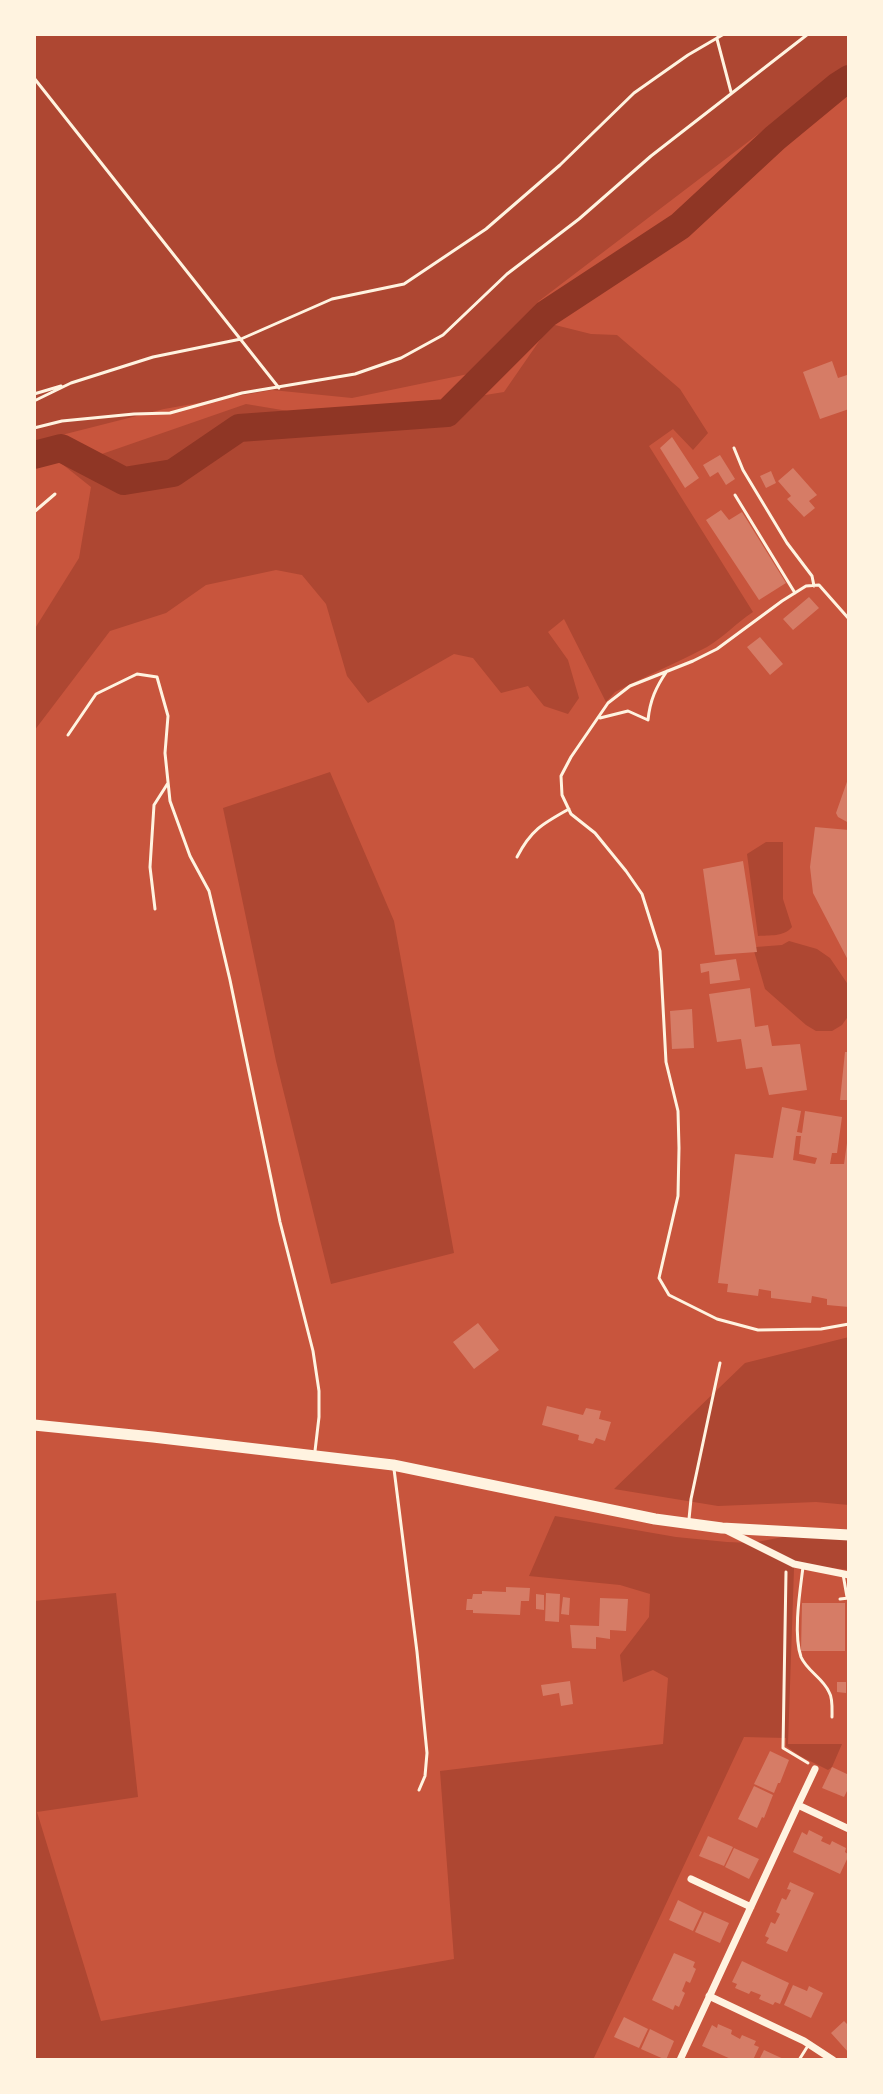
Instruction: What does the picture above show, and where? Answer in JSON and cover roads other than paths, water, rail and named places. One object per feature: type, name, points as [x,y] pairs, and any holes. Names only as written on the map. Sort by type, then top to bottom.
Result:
[{"type":"main road","points":[[34,1425],[393,1465],[655,1519],[722,1528],[849,1535]]},
{"type":"street","points":[[722,1528],[786,1561],[846,1574]]},
{"type":"street","points":[[680,2060],[815,1769]]},
{"type":"street","points":[[798,1805],[849,1829]]},
{"type":"street","points":[[691,1879],[751,1907]]},
{"type":"street","points":[[709,1996],[809,2044],[833,2060]]},
{"type":"lane","points":[[734,448],[743,470],[787,543],[812,576],[814,586]]},
{"type":"lane","points":[[735,495],[795,593]]},
{"type":"lane","points":[[849,619],[819,585],[806,586],[717,649],[630,686],[608,703],[561,776],[562,795],[569,809],[595,833],[642,894],[660,951],[666,1062],[678,1111],[679,1148],[678,1196],[659,1278],[669,1295],[717,1319],[758,1330],[821,1329],[849,1324]]},
{"type":"lane","points":[[597,719],[628,711],[648,720],[655,688],[667,671]]},
{"type":"lane","points":[[68,735],[96,694],[137,674],[157,677],[168,716],[165,753],[170,801],[190,856],[209,891],[280,1222],[313,1351],[319,1391],[315,1455]]},
{"type":"lane","points":[[155,909],[150,867],[154,805],[168,783]]},
{"type":"lane","points":[[517,857],[527,837],[548,820],[569,809]]},
{"type":"lane","points":[[689,1523],[691,1499],[720,1363]]},
{"type":"lane","points":[[393,1465],[416,1637],[427,1753],[425,1776],[419,1790]]},
{"type":"lane","points":[[803,1567],[798,1603],[798,1643],[801,1658],[830,1693],[832,1717]]},
{"type":"lane","points":[[840,1599],[848,1598],[846,1574]]},
{"type":"lane","points":[[799,2060],[809,2044]]},
{"type":"waterway","points":[[34,455],[61,448],[124,481],[173,473],[239,428],[447,413],[546,314],[680,226],[775,138],[849,79]]}]
